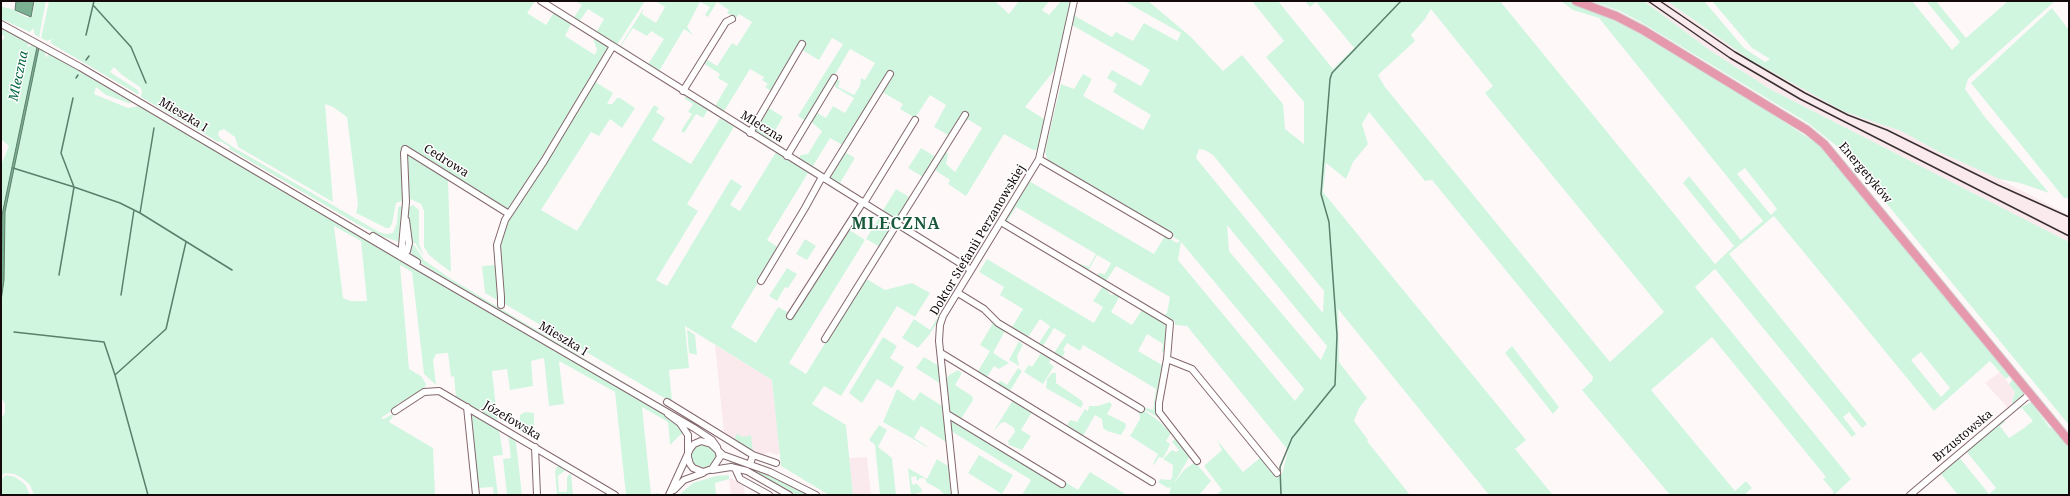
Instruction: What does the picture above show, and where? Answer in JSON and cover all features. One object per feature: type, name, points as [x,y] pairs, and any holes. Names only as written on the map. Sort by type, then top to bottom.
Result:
[{"type":"main road","name":"Energetyków","points":[[1576,1],[1630,22],[1816,137],[1832,152],[2069,441]]},
{"type":"street","name":"Mleczna","points":[[541,1],[971,270]]},
{"type":"street","name":"Doktor Stefanii Perzanowskiej","points":[[955,495],[941,353],[940,325],[971,270],[1039,159],[1074,1]]},
{"type":"street","points":[[683,91],[726,22],[732,19]]},
{"type":"street","name":"Mieszka I","points":[[1,24],[49,49],[352,227],[430,270],[447,284],[668,414]]},
{"type":"street","points":[[750,133],[802,44]]},
{"type":"street","points":[[500,305],[502,297],[497,245],[509,214],[544,161],[613,46]]},
{"type":"street","points":[[761,281],[823,178],[890,74]]},
{"type":"street","points":[[787,156],[834,78]]},
{"type":"street","points":[[825,339],[965,115]]},
{"type":"street","points":[[790,316],[863,203],[914,120]]},
{"type":"street","name":"Cedrowa","points":[[402,254],[409,243],[405,214],[404,153],[406,149],[509,214]]},
{"type":"street","points":[[1039,159],[1169,235]]},
{"type":"street","name":"Cedrowa","points":[[402,254],[401,245],[405,214]]},
{"type":"street","points":[[1001,222],[1170,323],[1171,329],[1159,403],[1159,412],[1197,460]]},
{"type":"street","name":"Mieszka I","points":[[352,227],[402,254]]},
{"type":"street","points":[[393,248],[401,245]]},
{"type":"street","points":[[958,293],[982,307],[998,323],[1141,409]]},
{"type":"street","points":[[941,353],[1152,482]]},
{"type":"street","points":[[1167,359],[1192,369],[1277,473]]},
{"type":"street","name":"Józefowska","points":[[395,411],[424,392],[432,390],[439,391],[615,495]]},
{"type":"street","name":"Brzustowska","points":[[1910,495],[2030,394]]},
{"type":"street","points":[[667,402],[753,455],[776,463]]},
{"type":"street","points":[[668,414],[673,406]]},
{"type":"street","points":[[467,407],[476,495]]},
{"type":"street","points":[[668,414],[710,438],[716,444],[720,457],[718,462],[707,471]]},
{"type":"street","points":[[668,414],[680,423],[687,434],[688,460],[693,468],[707,471]]},
{"type":"street","points":[[947,414],[1062,484]]},
{"type":"street","points":[[670,495],[688,453],[694,444],[701,441],[709,442],[719,452],[785,479],[816,495]]},
{"type":"street","points":[[535,447],[537,495]]},
{"type":"street","points":[[750,464],[753,455]]},
{"type":"street","points":[[670,495],[684,480],[707,471],[725,467],[736,468],[752,473],[790,495]]},
{"type":"street","points":[[736,468],[740,479],[769,495]]},
{"type":"shaded area","points":[[16,1],[34,1],[31,17],[15,10]]},
{"type":"shaded area","points":[[35,1],[46,1],[39,37],[35,35],[33,28],[30,32],[1,19],[1,3],[3,7],[12,9],[26,17],[32,17]]},
{"type":"shaded area","points":[[49,1],[535,1],[527,13],[546,25],[555,11],[572,22],[565,36],[595,55],[597,50],[593,38],[607,46],[607,50],[594,81],[613,93],[607,104],[612,104],[617,98],[620,98],[635,108],[622,128],[610,119],[599,136],[591,132],[541,210],[577,231],[654,105],[659,108],[656,112],[665,118],[652,140],[691,164],[720,118],[734,127],[687,204],[698,211],[656,280],[667,286],[731,179],[742,186],[730,205],[740,211],[776,152],[816,178],[808,173],[767,240],[779,248],[731,327],[756,343],[778,307],[788,312],[788,315],[848,229],[865,240],[789,363],[806,374],[865,278],[885,290],[912,283],[930,293],[915,317],[897,306],[841,396],[824,386],[812,404],[846,425],[853,495],[829,495],[781,466],[772,380],[685,326],[689,368],[669,370],[671,402],[503,303],[499,244],[509,217],[448,179],[451,272],[440,264],[429,255],[424,247],[424,211],[421,204],[408,198],[403,148],[402,201],[396,203],[392,224],[389,228],[386,228],[356,213],[358,204],[347,117],[333,107],[325,104],[333,202],[238,147],[235,137],[224,129],[219,131],[218,135],[221,139],[233,147],[379,232],[387,234],[393,233],[397,223],[398,207],[402,206],[400,242],[384,237],[359,225],[229,149],[230,147],[220,141],[218,142],[141,97],[142,91],[140,87],[122,75],[114,67],[110,72],[138,90],[139,95],[50,43],[52,39],[47,41],[41,38]]},
{"type":"shaded area","points":[[575,1],[645,1],[617,45],[586,26],[597,31],[604,19],[588,9],[579,22],[573,19],[582,5]]},
{"type":"shaded area","points":[[655,1],[995,1],[1009,14],[1019,1],[1049,1],[1042,10],[1049,15],[1061,1],[1073,1],[1057,67],[1025,107],[1044,119],[1048,108],[1039,150],[1033,150],[1004,134],[966,196],[948,184],[950,180],[935,170],[946,152],[948,154],[946,164],[955,172],[982,128],[969,120],[965,121],[954,139],[962,125],[957,121],[948,135],[934,127],[946,105],[930,95],[915,118],[900,109],[903,104],[882,92],[844,146],[830,138],[813,166],[820,170],[818,172],[803,163],[804,161],[799,158],[801,155],[808,154],[822,131],[810,121],[816,112],[826,118],[833,106],[845,113],[854,98],[835,87],[835,79],[840,81],[838,87],[854,95],[860,86],[861,78],[865,80],[875,63],[850,49],[807,122],[798,116],[843,44],[832,38],[819,60],[802,50],[771,101],[769,108],[783,117],[770,139],[778,144],[776,146],[751,129],[771,91],[765,87],[768,84],[762,80],[764,77],[750,69],[723,113],[714,108],[728,84],[718,78],[720,74],[703,63],[706,59],[717,66],[732,43],[737,46],[752,22],[739,14],[736,18],[727,13],[729,10],[717,2],[708,17],[705,15],[710,7],[700,2],[687,27],[693,35],[684,29],[658,73],[647,66],[664,39],[651,31],[647,36],[633,28],[621,46],[632,53],[630,55],[620,48],[620,46],[644,8],[642,14],[656,23],[665,7]]},
{"type":"shaded area","points":[[1124,1],[1148,1],[1191,37],[1223,71],[1242,55],[1283,104],[1285,129],[1304,144],[1304,102],[1266,57],[1284,41],[1252,1],[1278,1],[1333,69],[1354,48],[1316,2],[1310,7],[1305,1],[1500,1],[1715,264],[1734,246],[1683,183],[1689,176],[1741,240],[1763,221],[1599,18],[1573,10],[1561,1],[1570,1],[1578,6],[1601,14],[1640,34],[1763,108],[1825,149],[1833,160],[1833,165],[1835,163],[2010,375],[2006,379],[1990,361],[1934,411],[1774,216],[1729,254],[1867,424],[1862,428],[1849,412],[1843,417],[1856,434],[1852,437],[1715,269],[1695,287],[1851,479],[1834,495],[1831,495],[1834,492],[1823,479],[1826,477],[1712,337],[1651,390],[1735,491],[1746,481],[1752,488],[1744,495],[1670,495],[1582,390],[1592,381],[1593,377],[1432,180],[1425,181],[1369,112],[1362,124],[1368,144],[1353,162],[1346,179],[1326,163],[1323,192],[1526,440],[1515,449],[1553,495],[1489,495],[1338,309],[1339,362],[1367,398],[1359,408],[1354,421],[1368,440],[1367,441],[1410,495],[1216,495],[1222,490],[1204,466],[1222,450],[1217,440],[1243,472],[1261,457],[1282,474],[1288,450],[1187,326],[1175,325],[1175,322],[1163,316],[1167,313],[1170,297],[1116,266],[1106,281],[1097,276],[1099,273],[1105,274],[1111,263],[1097,255],[1088,271],[1077,263],[1089,267],[1096,254],[1016,207],[1008,220],[1009,223],[1005,220],[1029,181],[1154,254],[1165,236],[1177,243],[1180,241],[1049,163],[1045,152],[1061,84],[1074,89],[1083,74],[1092,79],[1083,96],[1143,130],[1151,115],[1113,92],[1117,84],[1107,78],[1112,70],[1141,86],[1150,70],[1072,25],[1076,9],[1075,16],[1112,37],[1116,32],[1133,41],[1144,23],[1177,41],[1181,33]],"holes":[[[1431,9],[1493,86],[1485,93],[1664,312],[1610,362],[1385,87],[1378,75],[1415,41],[1411,35],[1425,19]],[[1199,149],[1205,150],[1213,155],[1324,291],[1323,313],[1196,158]],[[1745,168],[1777,209],[1771,215],[1737,174]],[[1227,225],[1327,346],[1321,360],[1229,251]],[[1181,242],[1304,389],[1295,401],[1178,260]],[[1921,352],[1950,388],[1941,397],[1911,360]]]},
{"type":"shaded area","points":[[1591,1],[1644,1],[1711,51],[1770,89],[2069,242],[2069,425],[1845,153],[1808,123],[1639,21],[1620,11]]},
{"type":"shaded area","points":[[1644,1],[1667,1],[1710,32],[1771,71],[1845,111],[1901,131],[1939,152],[1999,179],[2069,215],[2069,242],[1770,89],[1711,51]]},
{"type":"shaded area","points":[[1667,1],[1704,1],[1744,48],[1765,62],[1770,59],[1752,48],[1712,1],[1912,1],[1952,50],[1960,42],[1926,1],[1936,1],[1966,38],[2008,1],[2055,1],[1968,79],[1965,89],[1984,116],[2049,193],[2020,183],[1999,179],[1939,152],[1901,131],[1845,112],[1749,59]]},
{"type":"shaded area","points":[[2052,8],[2069,30],[2069,198],[2064,198],[1971,83]]},
{"type":"shaded area","points":[[1,28],[29,43],[27,47],[33,45],[37,47],[2,215],[1,274],[1,165],[9,146],[1,139],[1,42],[5,37],[1,34]]},
{"type":"shaded area","points":[[37,47],[39,48],[5,212],[4,280],[1,301],[2,215]]},
{"type":"shaded area","points":[[39,48],[45,51],[46,58],[49,53],[133,103],[128,103],[106,95],[96,87],[94,94],[128,108],[139,106],[673,420],[685,433],[680,435],[670,445],[668,422],[642,407],[651,494],[659,493],[658,495],[626,495],[615,392],[559,361],[564,404],[549,406],[544,358],[531,361],[533,386],[510,390],[507,369],[492,371],[498,425],[456,398],[454,376],[451,377],[448,353],[436,354],[433,360],[436,385],[424,374],[412,272],[400,265],[409,369],[421,376],[426,384],[424,390],[397,404],[397,407],[381,418],[384,419],[396,412],[389,422],[433,448],[435,495],[34,495],[30,485],[22,478],[14,474],[5,473],[1,476],[1,419],[5,413],[5,404],[1,397],[1,301],[4,280],[5,212]],"holes":[[[334,226],[361,241],[367,301],[351,301],[343,298]]]},
{"type":"shaded area","points":[[685,96],[708,110],[703,118],[696,114],[684,133],[681,131],[692,114],[688,112],[693,104],[685,99]]},
{"type":"shaded area","points":[[921,148],[936,157],[923,177],[908,168]]},
{"type":"shaded area","points":[[845,152],[855,158],[840,183],[846,187],[845,188],[831,180],[830,176]]},
{"type":"shaded area","points":[[896,189],[911,198],[896,220],[882,212]]},
{"type":"shaded area","points":[[413,205],[419,210],[419,244],[424,257],[415,243],[410,242],[408,212],[409,207]]},
{"type":"shaded area","points":[[880,216],[893,224],[880,247],[866,239]]},
{"type":"shaded area","points":[[805,239],[816,246],[807,260],[796,254]]},
{"type":"shaded area","points":[[410,244],[414,245],[424,260],[451,279],[669,409],[666,409],[445,279],[412,257]]},
{"type":"shaded area","points":[[495,245],[497,300],[485,293],[482,266],[495,265],[493,246]]},
{"type":"shaded area","points":[[987,259],[1094,323],[1103,307],[1093,301],[1103,286],[1111,295],[1117,294],[1120,296],[1111,312],[1132,325],[1143,308],[1167,323],[1166,352],[1162,352],[1163,344],[1147,334],[1138,351],[1164,366],[1159,394],[1162,420],[1142,408],[1153,410],[1156,389],[1083,345],[1080,351],[1067,343],[1063,350],[1065,352],[1062,358],[1054,353],[1066,335],[1054,328],[1043,346],[1039,343],[1050,326],[1040,319],[1028,337],[1012,327],[1023,309],[1000,295],[1004,287],[979,272]]},
{"type":"shaded area","points":[[787,268],[797,274],[788,288],[785,287],[777,301],[769,296]]},
{"type":"shaded area","points":[[939,315],[940,318],[918,348],[902,338],[914,319],[930,330]]},
{"type":"shaded area","points":[[993,323],[1005,331],[993,353],[1009,363],[999,369],[994,366],[987,377],[978,371],[990,351],[980,345]]},
{"type":"shaded area","points":[[687,329],[695,335],[697,355],[689,353]]},
{"type":"shaded area","points":[[883,337],[897,346],[890,358],[904,367],[892,388],[877,379],[862,403],[849,393]]},
{"type":"shaded area","points":[[1019,341],[1023,345],[1017,356],[1019,366],[1009,360]]},
{"type":"shaded area","points":[[715,345],[772,380],[780,453],[777,455],[768,452],[763,455],[724,433]]},
{"type":"shaded area","points":[[1512,346],[1559,407],[1553,414],[1505,353]]},
{"type":"shaded area","points":[[1041,353],[1051,359],[1049,363],[1054,366],[1043,384],[1024,372],[1029,365],[1032,367]]},
{"type":"shaded area","points":[[924,357],[939,366],[941,384],[916,368]]},
{"type":"shaded area","points":[[1018,368],[1022,371],[1010,391],[997,383],[1001,381],[1007,385]]},
{"type":"shaded area","points":[[958,370],[962,373],[955,385],[972,396],[973,400],[961,419],[949,411],[946,380],[949,375]]},
{"type":"shaded area","points":[[2000,372],[2015,392],[2012,403],[2008,408],[1985,383]]},
{"type":"shaded area","points":[[1052,373],[1056,373],[1056,383],[1082,401],[1083,404],[1081,408],[1046,388],[1047,379]]},
{"type":"shaded area","points":[[2013,379],[2025,393],[2014,404],[2012,402],[2015,392],[2009,384]]},
{"type":"shaded area","points":[[897,389],[914,401],[920,392],[944,407],[949,456],[946,442],[921,426],[914,438],[927,447],[883,422]]},
{"type":"shaded area","points":[[1013,400],[1032,412],[1021,430],[1031,436],[1022,450],[1009,445],[1008,441],[1015,432],[1014,428],[1005,422],[1001,423],[993,432]]},
{"type":"shaded area","points":[[1110,402],[1112,405],[1107,414],[1125,423],[1126,427],[1121,435],[1107,431],[1103,428],[1102,419],[1095,415],[1083,436],[1067,425],[1070,420],[1077,422],[1085,409],[1088,411],[1089,406],[1098,406]]},
{"type":"shaded area","points":[[2032,403],[2049,427],[2059,433],[2069,445],[2069,495],[1958,495],[1941,474],[1937,477],[1959,457],[1989,494],[1996,488],[1966,451],[2003,419],[2005,422],[2000,426],[2009,438],[2024,428],[2033,421],[2022,408],[2018,409]]},
{"type":"shaded area","points":[[1142,409],[1159,421],[1171,433],[1166,441],[1170,444],[1167,451],[1163,458],[1159,457],[1154,465],[1153,464],[1158,454],[1130,436],[1140,419],[1139,412]]},
{"type":"shaded area","points":[[470,412],[499,429],[503,455],[493,456],[498,495],[494,495],[493,487],[478,488]]},
{"type":"shaded area","points":[[525,412],[534,413],[534,438],[520,431],[520,415]]},
{"type":"shaded area","points":[[954,420],[1063,486],[1065,482],[1078,490],[1090,472],[1127,495],[1022,495],[1031,480],[951,431],[950,423]]},
{"type":"shaded area","points":[[879,425],[887,430],[878,447],[892,458],[896,495],[880,495],[875,445],[869,440]]},
{"type":"shaded area","points":[[508,434],[516,442],[522,495],[507,495],[503,459],[511,458]]},
{"type":"shaded area","points":[[737,434],[743,437],[751,435],[753,452],[734,439]]},
{"type":"shaded area","points":[[1176,438],[1190,456],[1174,483],[1184,470],[1195,462],[1211,481],[1199,495],[1169,495],[1171,487],[1168,488],[1158,482],[1161,479],[1170,480],[1172,478],[1173,465],[1163,459],[1172,450],[1176,452],[1179,450],[1172,442]]},
{"type":"shaded area","points":[[703,444],[709,446],[717,456],[710,466],[705,468],[693,464],[691,455],[694,447]]},
{"type":"shaded area","points":[[979,455],[1013,475],[1002,494],[968,473]]},
{"type":"shaded area","points":[[867,457],[871,495],[853,495],[849,458]]},
{"type":"shaded area","points":[[937,459],[948,466],[951,495],[945,495],[940,490],[926,482],[924,478],[920,478],[917,481],[916,476],[911,477],[912,484],[914,485],[916,483],[921,488],[922,492],[911,495],[908,468],[927,479]]},
{"type":"shaded area","points":[[731,460],[765,473],[811,495],[794,495],[752,470],[729,465]]},
{"type":"shaded area","points":[[558,465],[566,470],[558,476],[559,492],[567,492],[567,477],[571,473],[573,495],[557,495],[555,471]]},
{"type":"shaded area","points":[[6,475],[15,477],[25,484],[30,495],[1,495],[1,479]]},
{"type":"shaded area","points":[[729,475],[729,479],[715,483],[716,495],[679,495],[693,483],[716,476]]},
{"type":"shaded area","points":[[731,478],[744,486],[745,495],[731,495],[729,479]]},
{"type":"waterway","points":[[86,35],[94,1]]},
{"type":"waterway","points":[[1281,495],[1280,467],[1292,438],[1335,385],[1337,335],[1329,222],[1321,194],[1330,79],[1332,73],[1401,1]]},
{"type":"waterway","points":[[93,5],[131,47],[146,83]]},
{"type":"waterway","points":[[86,60],[89,56]]},
{"type":"waterway","points":[[73,98],[61,153],[74,187]]},
{"type":"waterway","points":[[154,128],[140,213],[232,270]]},
{"type":"waterway","points":[[13,168],[74,187]]},
{"type":"waterway","points":[[59,275],[74,187],[120,203],[134,210]]},
{"type":"waterway","points":[[121,295],[134,210],[140,213]]},
{"type":"waterway","points":[[115,375],[166,329],[186,242]]},
{"type":"waterway","points":[[14,332],[104,342],[115,375],[148,495]]},
{"type":"railway","points":[[1648,1],[1730,58],[1800,99],[2069,236]]},
{"type":"railway","points":[[1660,1],[1735,52],[1805,93],[1848,115],[1887,130],[1998,185],[2069,217]]},
{"type":"district","name":"MLECZNA","points":[[896,224]]}]
